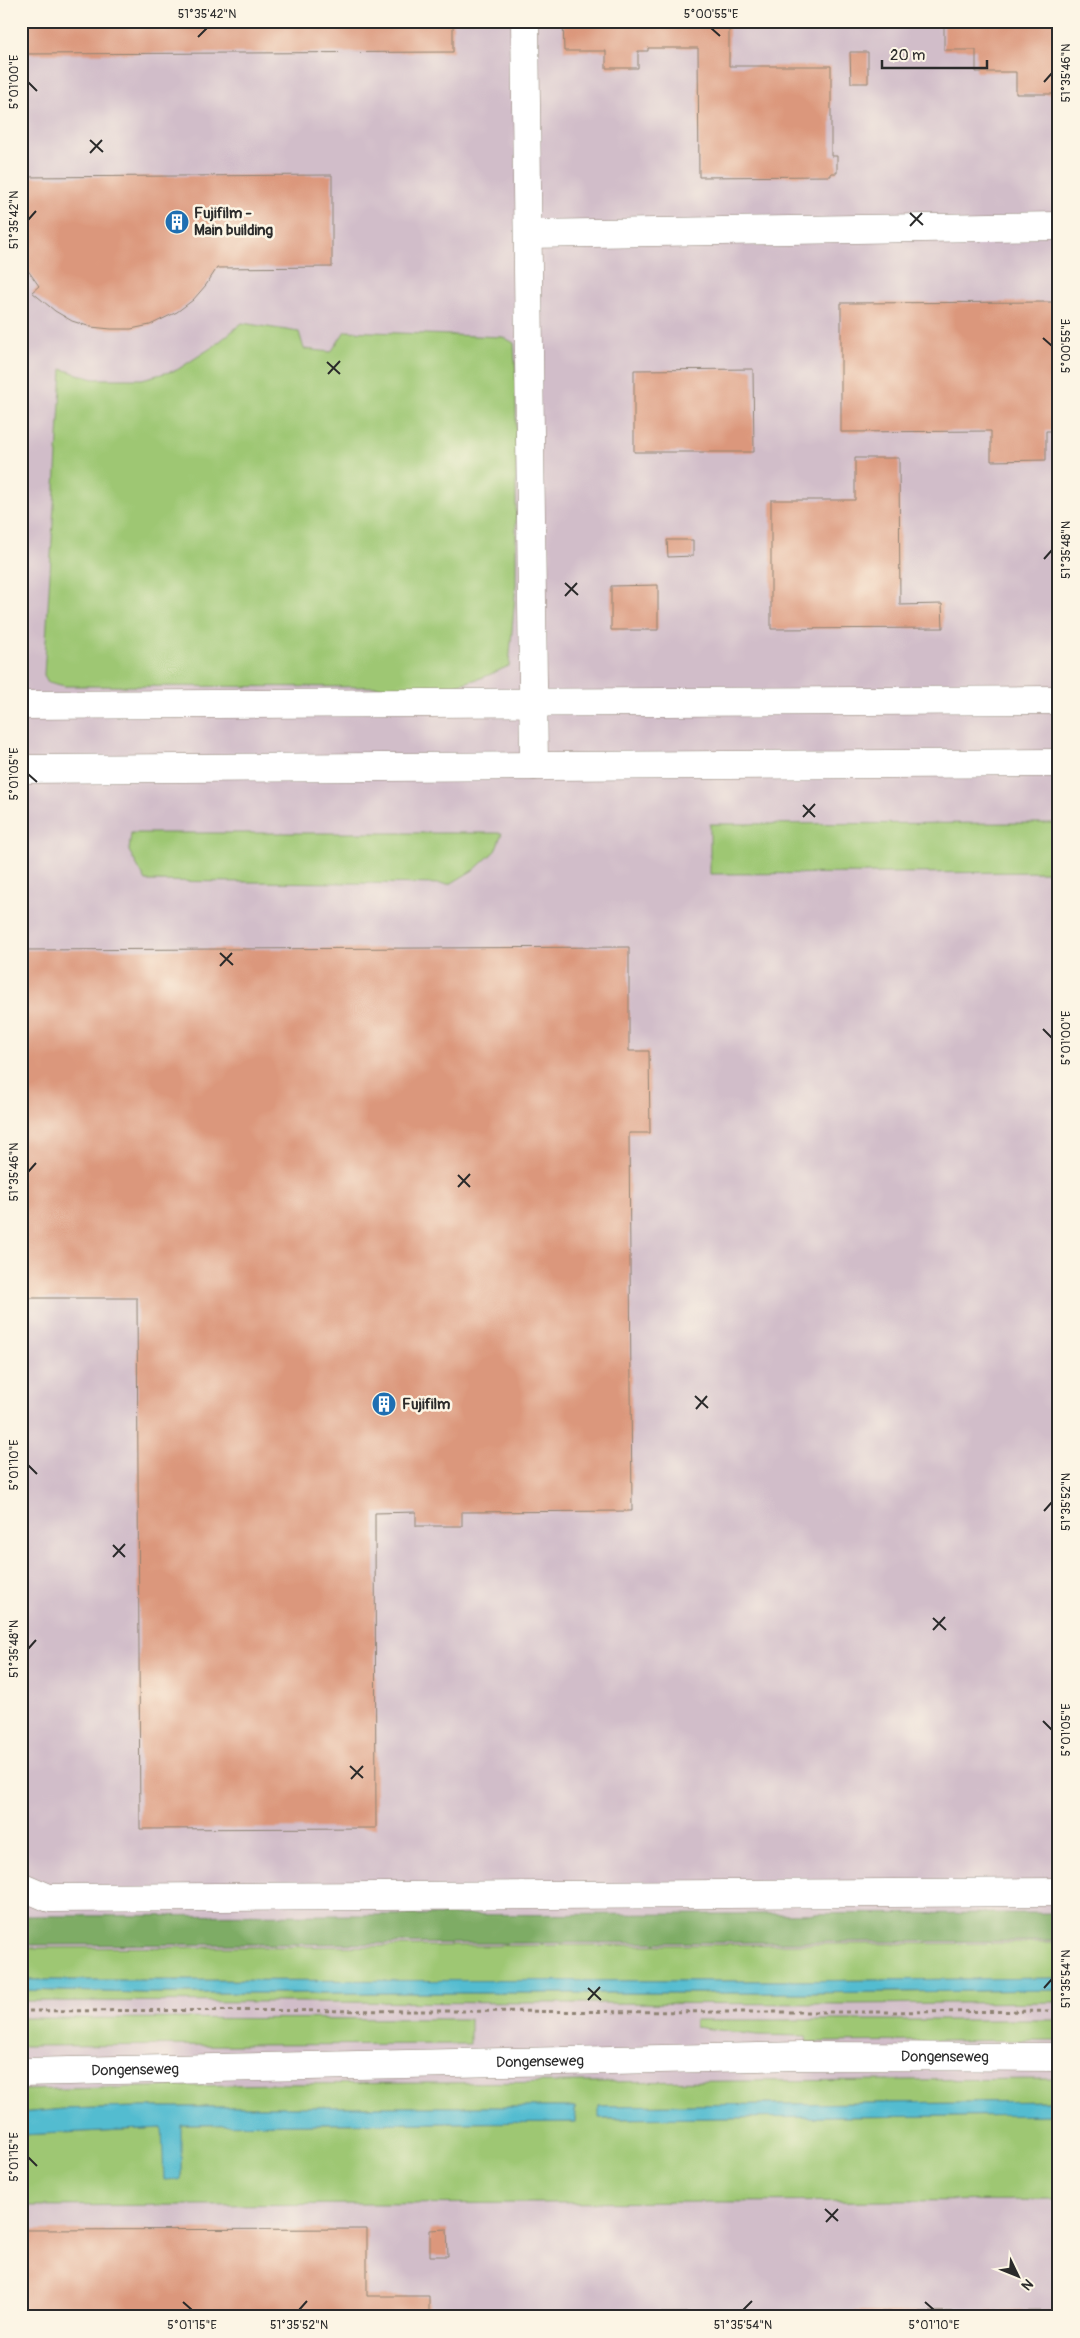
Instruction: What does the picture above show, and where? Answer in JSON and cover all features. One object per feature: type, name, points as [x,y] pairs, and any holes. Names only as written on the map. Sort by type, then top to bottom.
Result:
[{"type":"street","points":[[525,21],[534,766]]},
{"type":"street","points":[[528,234],[1059,226]]},
{"type":"street","points":[[21,705],[1059,700]]},
{"type":"street","points":[[21,769],[1059,763]]},
{"type":"street","points":[[21,1886],[49,1898],[1059,1892]]},
{"type":"street","name":"Dongenseweg","points":[[21,2072],[802,2056],[1059,2057]]},
{"type":"path","points":[[21,2011],[551,2010],[793,2013],[1059,2011]]},
{"type":"shaded area","points":[[21,21],[1059,21],[1059,2317],[21,2317]]},
{"type":"green space","points":[[242,323],[299,332],[304,349],[331,352],[345,331],[503,337],[514,343],[516,376],[516,584],[509,666],[484,677],[450,687],[65,686],[48,682],[44,675],[62,369],[93,379],[142,379],[177,370],[214,346]]},
{"type":"green space","points":[[1059,823],[1059,872],[710,874],[710,824]]},
{"type":"green space","points":[[131,833],[502,833],[495,851],[475,869],[450,884],[146,881],[129,851]]},
{"type":"green space","points":[[1059,1913],[1059,1941],[21,1945],[21,1916]]},
{"type":"green space","points":[[1059,1943],[1059,1978],[790,1981],[21,1980],[21,1948]]},
{"type":"green space","points":[[21,1990],[145,1993],[799,1993],[1059,1990],[1059,2002],[848,2004],[21,2001]]},
{"type":"green space","points":[[21,2018],[470,2019],[470,2044],[21,2046]]},
{"type":"green space","points":[[695,2020],[1059,2020],[1059,2040],[807,2042],[806,2036],[757,2035],[695,2027]]},
{"type":"green space","points":[[1059,2079],[1059,2101],[599,2106],[600,2119],[1059,2115],[1059,2200],[21,2206],[21,2135],[163,2128],[164,2179],[181,2179],[180,2125],[575,2122],[575,2107],[139,2107],[64,2109],[21,2113],[21,2090],[275,2084]]},
{"type":"water","points":[[1059,1978],[1059,1990],[799,1993],[145,1993],[21,1990],[21,1980],[790,1981]]},
{"type":"water","points":[[1059,2101],[1059,2115],[599,2119],[599,2106]]},
{"type":"water","points":[[139,2107],[575,2107],[575,2122],[181,2125],[181,2179],[164,2180],[162,2128],[21,2135],[21,2113],[64,2109]]},
{"type":"building","points":[[21,21],[453,21],[453,52],[21,54]]},
{"type":"building","points":[[563,21],[729,21],[729,66],[831,66],[831,156],[837,156],[837,173],[831,173],[831,176],[699,177],[698,48],[648,48],[648,51],[638,51],[638,68],[606,68],[606,51],[564,51]]},
{"type":"building","points":[[944,21],[1059,21],[1059,94],[1016,94],[1016,72],[976,72],[976,50],[944,50]]},
{"type":"building","points":[[850,52],[868,52],[868,83],[851,83]]},
{"type":"building","name":"Fujifilm - Main building","points":[[332,175],[332,267],[217,268],[193,300],[177,312],[150,325],[131,329],[111,329],[91,327],[72,321],[55,311],[32,292],[39,286],[27,269],[21,269],[21,177]]},
{"type":"building","points":[[1059,302],[1059,431],[1046,431],[1046,460],[991,461],[991,431],[841,432],[841,303]]},
{"type":"building","points":[[753,369],[754,452],[634,452],[634,370]]},
{"type":"building","points":[[855,458],[899,458],[900,605],[942,604],[943,628],[771,629],[771,500],[855,500]]},
{"type":"building","points":[[667,540],[693,540],[693,556],[668,557]]},
{"type":"building","points":[[658,585],[658,630],[611,630],[611,586]]},
{"type":"building","name":"Fujifilm","points":[[629,947],[629,1051],[649,1051],[650,1133],[629,1133],[632,1511],[462,1512],[462,1526],[416,1526],[416,1512],[375,1513],[376,1828],[140,1829],[137,1298],[21,1298],[21,950]]},
{"type":"building","points":[[367,2229],[367,2296],[429,2296],[429,2317],[21,2317],[21,2230]]},
{"type":"building","points":[[447,2229],[448,2256],[430,2256],[430,2230]]},
{"type":"building","points":[[1059,2311],[1059,2317],[657,2317],[657,2313]]},
{"type":"place","name":"Fujifilm - Main building","points":[[177,222]]},
{"type":"place","name":"Fujifilm","points":[[384,1404]]}]
